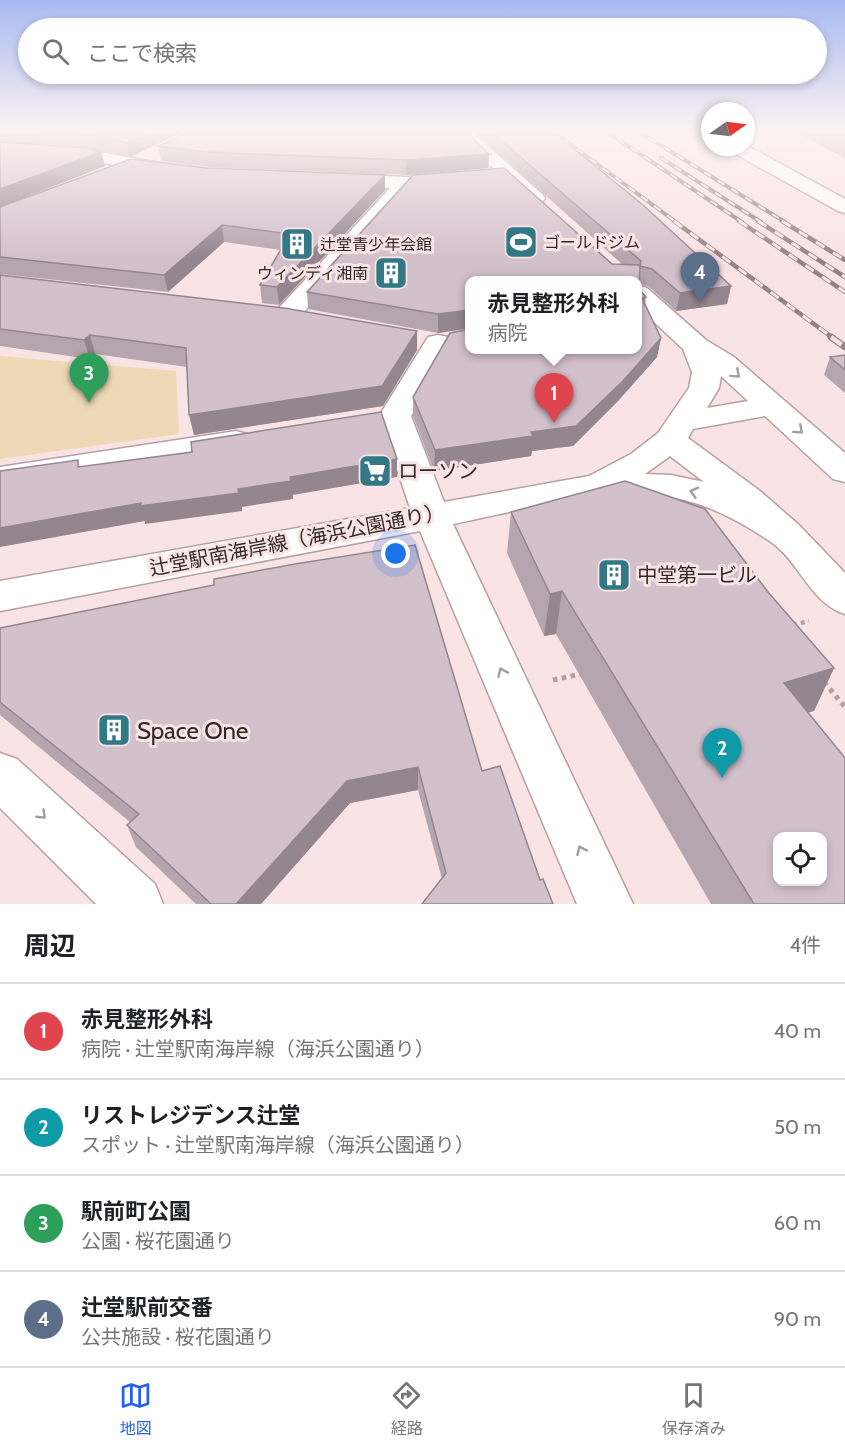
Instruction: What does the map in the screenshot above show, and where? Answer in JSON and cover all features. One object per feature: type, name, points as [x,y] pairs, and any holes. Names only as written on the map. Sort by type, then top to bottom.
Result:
[{"type":"street","points":[[99,178],[114,172]]},
{"type":"street","points":[[782,172],[845,207]]},
{"type":"street","points":[[324,180],[406,183],[509,174],[550,212]]},
{"type":"street","points":[[286,316],[406,183]]},
{"type":"street","points":[[644,304],[696,346],[724,363],[845,471]]},
{"type":"street","points":[[394,416],[437,341]]},
{"type":"street","points":[[594,486],[643,462],[676,430],[704,388],[707,372],[696,346]]},
{"type":"street","points":[[676,430],[772,406]]},
{"type":"street","points":[[363,421],[394,416]]},
{"type":"street","points":[[394,416],[431,515],[605,904]]},
{"type":"street","points":[[676,430],[786,534],[832,609]]},
{"type":"street","points":[[0,478],[270,436]]},
{"type":"street","points":[[594,486],[654,484],[695,492],[717,500],[786,534]]},
{"type":"street","name":"辻堂駅南海岸線（海浜公園通り）","points":[[0,596],[594,486]]},
{"type":"street","points":[[0,775],[135,904]]},
{"type":"path","points":[[790,626],[832,609]]},
{"type":"path","points":[[816,672],[845,707]]},
{"type":"path","points":[[549,681],[583,673]]},
{"type":"shaded area","points":[[0,356],[176,371],[179,434],[0,459]]},
{"type":"building","points":[[0,172],[46,172],[0,189]]},
{"type":"building","points":[[95,172],[313,172],[385,175],[277,287],[260,285],[290,234],[222,225],[164,275],[0,257],[0,207]]},
{"type":"building","points":[[509,172],[612,264],[640,265],[641,261],[538,172],[603,172],[643,205],[731,286],[680,293],[652,269],[640,266],[640,276],[465,276],[465,311],[438,314],[307,292],[413,175]]},
{"type":"building","points":[[0,275],[284,308],[417,331],[382,386],[189,415],[186,348],[90,335],[84,340],[0,329]]},
{"type":"building","points":[[642,298],[661,338],[622,382],[576,426],[531,432],[533,436],[435,450],[413,397],[450,333],[465,330],[465,354],[642,354]]},
{"type":"building","points":[[845,355],[845,370],[830,357]]},
{"type":"building","points":[[381,412],[397,459],[290,477],[291,481],[238,489],[239,493],[140,506],[141,503],[0,528],[0,471],[78,460],[78,467],[192,452],[191,442]]},
{"type":"building","points":[[625,481],[705,509],[768,592],[834,668],[784,683],[845,758],[845,904],[754,904],[562,591],[550,594],[511,512]]},
{"type":"building","points":[[415,545],[482,771],[500,766],[540,880],[543,879],[553,904],[422,904],[446,873],[418,767],[347,781],[236,904],[211,904],[127,825],[139,814],[0,702],[0,628],[214,585],[214,579]]},
{"type":"railway","points":[[608,172],[676,222]]},
{"type":"railway","points":[[667,172],[742,222]]},
{"type":"railway","points":[[683,172],[761,222]]},
{"type":"railway","points":[[704,172],[785,222]]},
{"type":"railway","points":[[674,221],[833,338]]},
{"type":"railway","points":[[739,221],[845,292]]},
{"type":"railway","points":[[758,221],[845,277]]},
{"type":"railway","points":[[782,221],[845,260]]},
{"type":"railway","points":[[831,337],[845,347]]},
{"type":"place","name":"ゴールドジム","points":[[521,242]]},
{"type":"place","name":"辻堂青少年会館","points":[[297,244]]},
{"type":"place","name":"ウィンディ湘南","points":[[391,273]]},
{"type":"place","name":"辻堂駅前交番","points":[[700,302]]},
{"type":"place","name":"駅前町公園","points":[[89,403]]},
{"type":"place","name":"赤見整形外科","points":[[554,423]]},
{"type":"place","name":"ローソン","points":[[375,471]]},
{"type":"place","name":"中堂第一ビル","points":[[614,575]]},
{"type":"place","name":"Space One","points":[[114,730]]},
{"type":"place","name":"リストレジデンス辻堂","points":[[722,778]]}]
